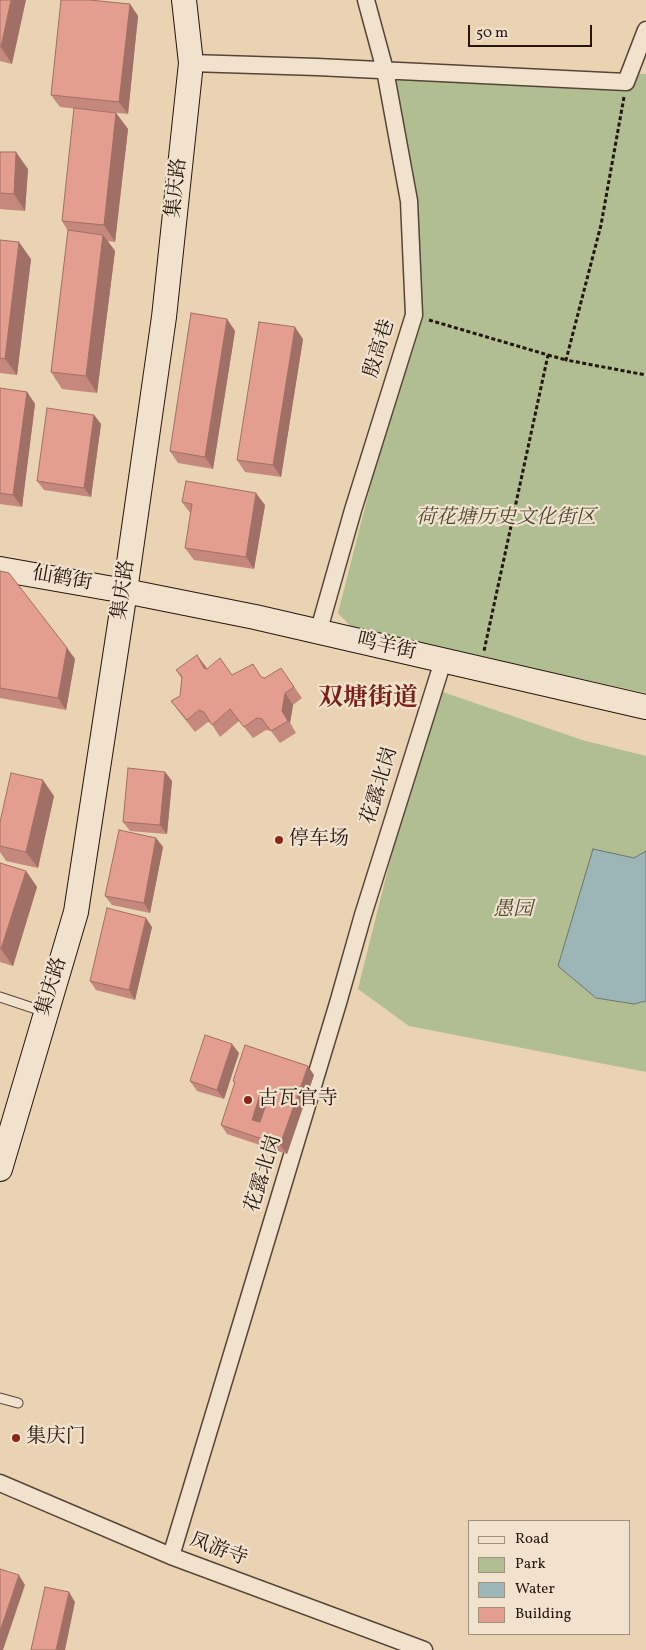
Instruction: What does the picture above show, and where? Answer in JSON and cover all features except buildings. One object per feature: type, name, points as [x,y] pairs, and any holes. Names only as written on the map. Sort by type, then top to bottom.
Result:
[{"type":"main road","name":"集庆路","points":[[0,1169],[76,912],[125,591],[164,317],[191,63],[184,0]]},
{"type":"main road","name":"仙鹤街","points":[[0,569],[125,591]]},
{"type":"main road","name":"鸣羊街","points":[[125,591],[255,618],[646,707]]},
{"type":"street","name":"殷高巷","points":[[318,633],[353,510],[414,315],[409,201],[385,70],[366,0]]},
{"type":"street","points":[[191,63],[626,82],[646,30]]},
{"type":"street","name":"花露北岗","points":[[172,1556],[363,915],[443,661]]},
{"type":"street","name":"凤游寺","points":[[0,1483],[172,1556],[424,1650]]},
{"type":"lane","points":[[0,998],[45,1012]]},
{"type":"lane","points":[[0,1398],[18,1403]]},
{"type":"path","points":[[566,360],[601,225],[626,82]]},
{"type":"path","points":[[414,315],[548,356],[646,376]]},
{"type":"path","points":[[480,670],[548,356]]},
{"type":"green space","name":"荷花塘历史文化街区","points":[[395,62],[646,74],[646,693],[353,629],[338,613],[414,315]]},
{"type":"green space","name":"愚园","points":[[440,691],[582,740],[646,756],[646,1072],[409,1026],[358,989],[414,765]]},
{"type":"water","points":[[593,849],[634,858],[646,851],[646,1001],[634,1004],[596,998],[558,966]]},
{"type":"place","name":"停车场","points":[[279,840]]},
{"type":"place","name":"古瓦官寺","points":[[248,1100]]},
{"type":"place","name":"集庆门","points":[[16,1438]]},
{"type":"district","name":"双塘街道","points":[[368,700]]}]
